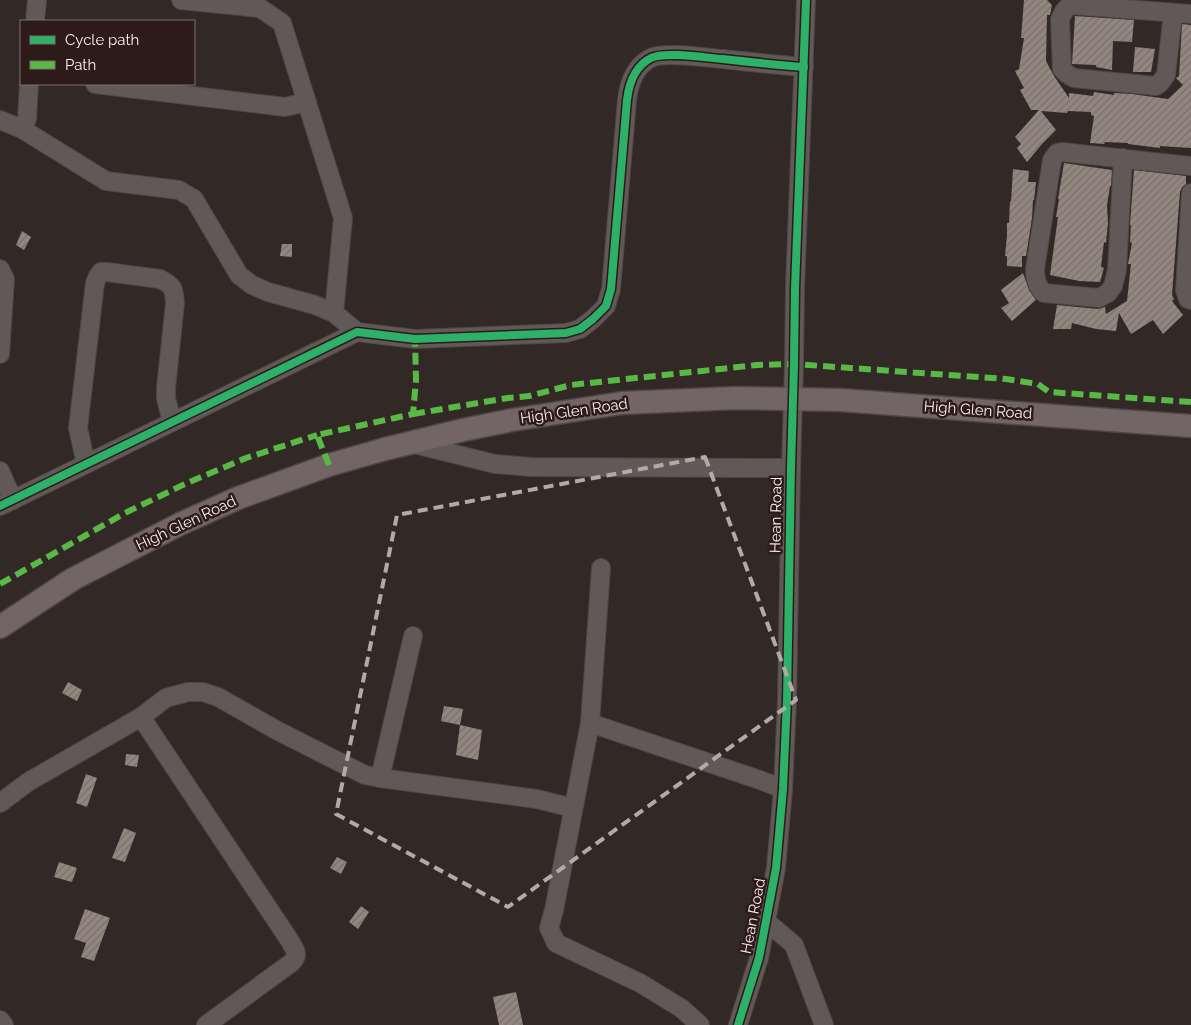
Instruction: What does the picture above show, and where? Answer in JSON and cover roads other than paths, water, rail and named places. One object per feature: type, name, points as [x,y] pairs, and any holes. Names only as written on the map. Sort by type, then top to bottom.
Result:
[{"type":"main road","name":"High Glen Road","points":[[0,627],[73,579],[180,524],[238,498],[329,465],[410,443],[512,420],[622,404],[736,398],[850,401],[1191,426]]},
{"type":"street","points":[[35,20],[37,0]]},
{"type":"street","points":[[181,0],[260,8],[282,23],[343,218],[334,313]]},
{"type":"street","name":"Hean Road","points":[[738,1025],[759,958],[776,868],[783,789],[787,700],[795,288],[806,0]]},
{"type":"street","points":[[1173,13],[1166,75],[1156,86],[1074,78],[1062,69],[1060,20],[1062,12],[1072,5],[1191,14]]},
{"type":"street","points":[[0,120],[22,128],[106,181],[179,190],[194,199],[235,269],[245,280],[268,292],[316,305],[334,313],[357,332],[414,339],[566,333],[580,329],[593,319],[606,306],[611,289],[627,100],[636,72],[642,64],[661,55],[694,56],[804,68]]},
{"type":"street","points":[[22,128],[27,119],[29,85]]},
{"type":"street","points":[[103,85],[285,107],[307,102]]},
{"type":"street","points":[[1122,158],[1118,270],[1113,286],[1108,293],[1099,298],[1044,292],[1037,283],[1035,269],[1052,160],[1057,153],[1062,152],[1122,158],[1191,166]]},
{"type":"street","points":[[1191,193],[1186,290],[1188,299],[1191,300]]},
{"type":"street","points":[[0,269],[5,279],[0,354]]},
{"type":"street","points":[[86,464],[78,428],[95,283],[101,272],[160,279],[174,290],[175,303],[166,388],[166,398],[172,422]]},
{"type":"street","points":[[0,471],[7,503],[357,332]]},
{"type":"street","points":[[410,443],[495,464],[531,468],[791,468]]},
{"type":"street","points":[[601,568],[590,723],[549,928],[556,942],[640,982],[681,1008],[700,1025]]},
{"type":"street","points":[[380,778],[413,636]]},
{"type":"street","points":[[0,803],[28,782],[141,717],[166,698],[188,692],[203,692],[218,696],[278,731],[365,774],[380,778],[537,799],[573,808]]},
{"type":"street","points":[[141,717],[290,941],[296,954],[296,959],[291,963],[206,1025]]},
{"type":"street","points":[[590,723],[783,789]]},
{"type":"street","points":[[766,921],[794,945],[824,1025]]},
{"type":"street","points":[[0,1020],[4,1025]]}]
